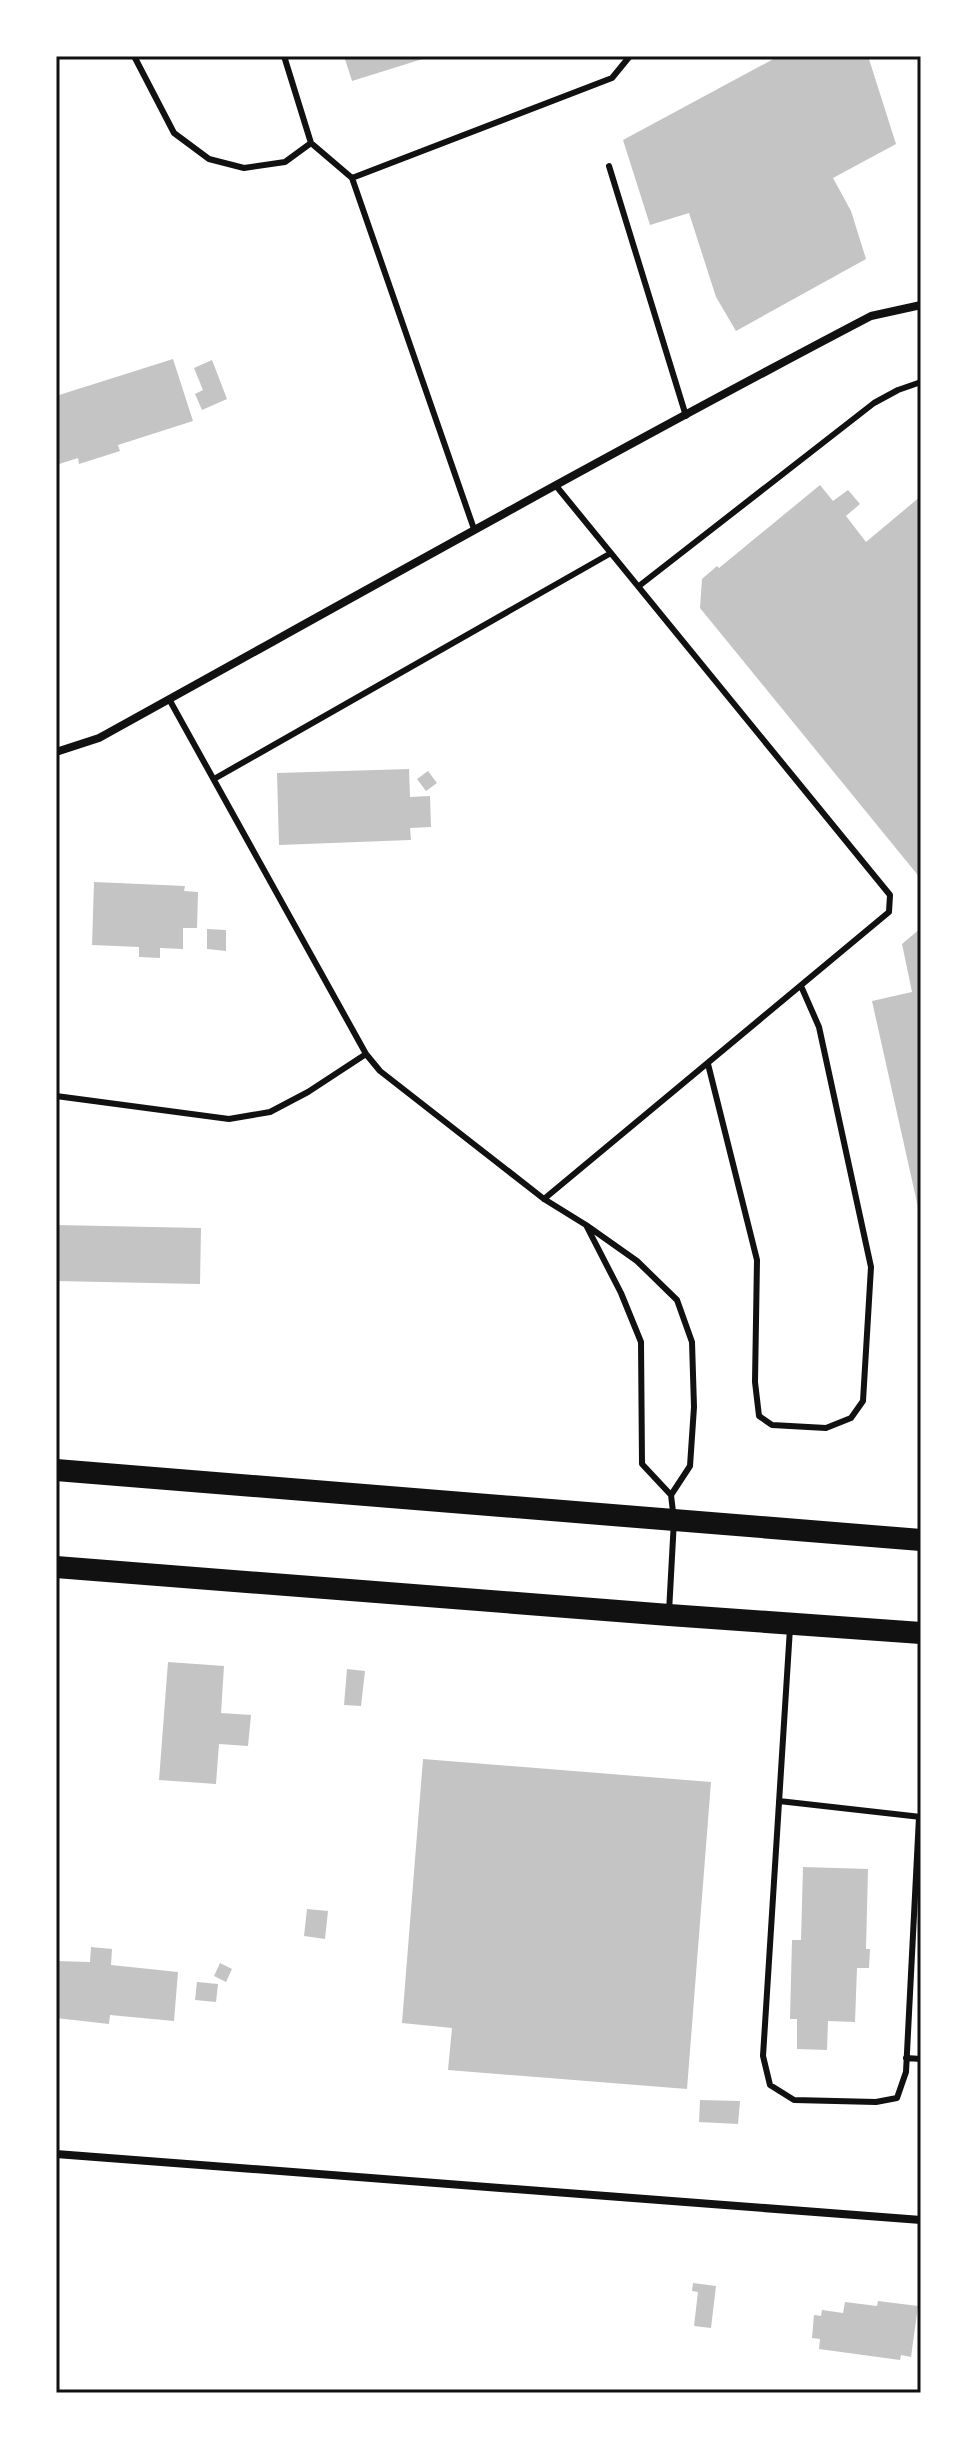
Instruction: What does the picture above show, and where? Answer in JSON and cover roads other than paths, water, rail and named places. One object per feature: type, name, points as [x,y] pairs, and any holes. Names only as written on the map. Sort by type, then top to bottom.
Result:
[{"type":"highway","points":[[56,1470],[921,1540]]},
{"type":"highway","points":[[56,1567],[921,1633]]},
{"type":"street","points":[[56,752],[99,738],[474,529],[871,316],[921,305]]},
{"type":"street","points":[[56,2154],[921,2220]]},
{"type":"lane","points":[[134,56],[174,133],[209,159],[244,168],[285,162],[311,143]]},
{"type":"lane","points":[[284,56],[311,143],[352,178],[474,529]]},
{"type":"lane","points":[[352,178],[612,78],[630,56]]},
{"type":"lane","points":[[609,166],[686,416]]},
{"type":"lane","points":[[639,586],[874,403],[921,382]]},
{"type":"lane","points":[[544,1199],[889,912],[890,895],[557,487]]},
{"type":"lane","points":[[214,779],[611,553]]},
{"type":"lane","points":[[169,699],[366,1054],[380,1071],[544,1199],[637,1261],[677,1300],[692,1342],[694,1407],[690,1466],[671,1495]]},
{"type":"lane","points":[[708,1064],[757,1260],[755,1382],[759,1416],[772,1425],[826,1428],[851,1418],[863,1401],[871,1267],[819,1027],[801,986]]},
{"type":"lane","points":[[56,1096],[229,1119],[270,1112],[308,1092],[366,1054]]},
{"type":"lane","points":[[586,1225],[621,1293],[641,1342],[642,1464],[671,1495],[674,1520],[669,1615]]},
{"type":"lane","points":[[779,1801],[920,1817],[906,2072],[897,2098],[876,2102],[794,2100],[770,2085],[763,2056],[779,1801],[791,1624]]},
{"type":"lane","points":[[906,2058],[921,2059]]}]
